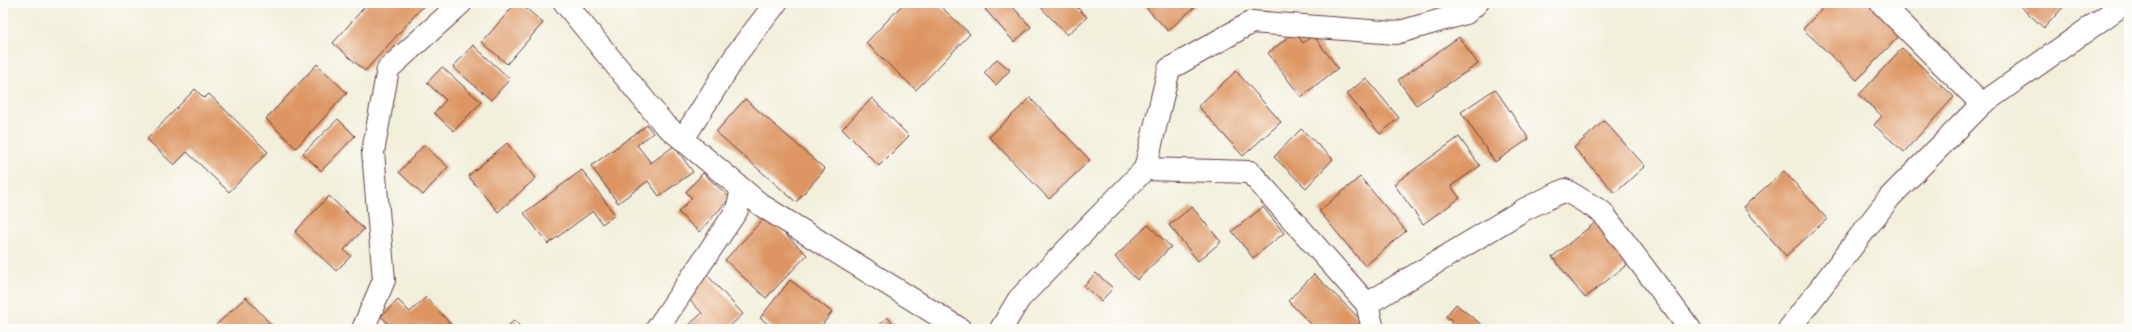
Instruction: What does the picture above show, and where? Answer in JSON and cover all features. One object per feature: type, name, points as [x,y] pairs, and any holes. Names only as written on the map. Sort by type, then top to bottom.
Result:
[{"type":"street","points":[[362,329],[384,280],[373,152],[388,69],[461,3]]},
{"type":"street","points":[[565,3],[663,123],[761,205],[960,329]]},
{"type":"street","points":[[683,139],[738,52],[776,3]]},
{"type":"street","points":[[1001,329],[1019,299],[1145,169],[1170,69],[1252,22],[1396,33],[1466,12],[1477,3]]},
{"type":"street","points":[[1881,3],[1982,104]]},
{"type":"street","points":[[1789,329],[1890,197],[1982,104],[2115,5]]},
{"type":"street","points":[[1145,169],[1250,172],[1366,304],[1373,329]]},
{"type":"street","points":[[657,329],[737,210],[742,189]]},
{"type":"street","points":[[1366,304],[1525,209],[1565,190],[1602,212],[1690,329]]},
{"type":"building","points":[[368,3],[426,3],[365,71],[333,43]]},
{"type":"building","points":[[516,3],[520,3],[543,23],[507,64],[482,42]]},
{"type":"building","points":[[904,3],[937,3],[970,34],[916,90],[866,43]]},
{"type":"building","points":[[991,3],[1009,3],[1031,27],[1014,42],[985,9]]},
{"type":"building","points":[[1037,3],[1073,3],[1087,17],[1067,35]]},
{"type":"building","points":[[1142,3],[1199,3],[1168,31]]},
{"type":"building","points":[[1827,3],[1872,3],[1903,32],[1857,80],[1803,29]]},
{"type":"building","points":[[2022,3],[2067,3],[2044,28],[2020,6]]},
{"type":"building","points":[[1295,32],[1303,43],[1313,35],[1338,68],[1301,97],[1268,53]]},
{"type":"building","points":[[1459,37],[1478,64],[1416,105],[1398,80]]},
{"type":"building","points":[[473,45],[510,79],[491,100],[453,67]]},
{"type":"building","points":[[1902,48],[1954,97],[1904,152],[1874,125],[1882,116],[1859,95]]},
{"type":"building","points":[[997,59],[1010,70],[996,85],[984,73]]},
{"type":"building","points":[[317,64],[347,93],[296,148],[266,119]]},
{"type":"building","points":[[442,67],[481,102],[454,131],[434,113],[446,100],[427,83]]},
{"type":"building","points":[[1236,71],[1281,122],[1243,156],[1198,106]]},
{"type":"building","points":[[1366,78],[1399,118],[1380,134],[1347,94]]},
{"type":"building","points":[[195,89],[204,98],[209,94],[268,152],[229,192],[187,152],[174,165],[147,139]]},
{"type":"building","points":[[1495,89],[1529,139],[1495,162],[1461,112]]},
{"type":"building","points":[[872,98],[909,136],[879,166],[842,129]]},
{"type":"building","points":[[1030,98],[1090,160],[1049,199],[989,137]]},
{"type":"building","points":[[745,99],[825,169],[796,202],[716,132]]},
{"type":"building","points":[[338,119],[355,136],[321,171],[303,153]]},
{"type":"building","points":[[1604,121],[1645,166],[1615,193],[1574,148]]},
{"type":"building","points":[[647,125],[653,133],[637,145],[651,163],[674,146],[693,172],[659,196],[648,181],[618,203],[591,166]]},
{"type":"building","points":[[1301,129],[1333,159],[1306,188],[1274,157]]},
{"type":"building","points":[[1459,137],[1480,166],[1451,186],[1460,198],[1423,224],[1394,184]]},
{"type":"building","points":[[507,143],[536,178],[498,212],[468,176]]},
{"type":"building","points":[[424,145],[448,167],[423,195],[399,172]]},
{"type":"building","points":[[582,170],[615,215],[602,224],[593,211],[548,244],[524,213]]},
{"type":"building","points":[[1784,171],[1827,219],[1786,256],[1743,207]]},
{"type":"building","points":[[703,173],[730,198],[699,232],[678,212],[692,198],[686,192]]},
{"type":"building","points":[[1360,177],[1406,231],[1365,266],[1319,211]]},
{"type":"building","points":[[329,196],[364,229],[344,250],[351,256],[336,271],[295,232]]},
{"type":"building","points":[[1192,207],[1221,242],[1198,261],[1169,225]]},
{"type":"building","points":[[1263,207],[1284,233],[1253,258],[1232,231]]},
{"type":"building","points":[[766,216],[807,255],[766,298],[725,260]]},
{"type":"building","points":[[1596,222],[1629,263],[1585,298],[1552,257]]},
{"type":"building","points":[[1148,225],[1171,247],[1137,280],[1115,257]]},
{"type":"building","points":[[1096,273],[1113,288],[1101,301],[1084,286]]},
{"type":"building","points":[[1314,274],[1363,322],[1356,329],[1316,329],[1288,301]]},
{"type":"building","points":[[707,275],[743,314],[727,329],[692,329],[689,325],[702,313],[685,295]]},
{"type":"building","points":[[790,280],[832,312],[819,329],[775,329],[760,318]]},
{"type":"building","points":[[246,297],[275,329],[219,329],[216,325]]},
{"type":"building","points":[[426,297],[455,329],[393,329],[381,316],[398,300],[410,312]]},
{"type":"building","points":[[1456,304],[1487,329],[1446,329],[1453,321],[1446,316]]},
{"type":"building","points":[[887,317],[900,329],[876,329]]},
{"type":"building","points":[[515,320],[522,329],[504,329]]}]
